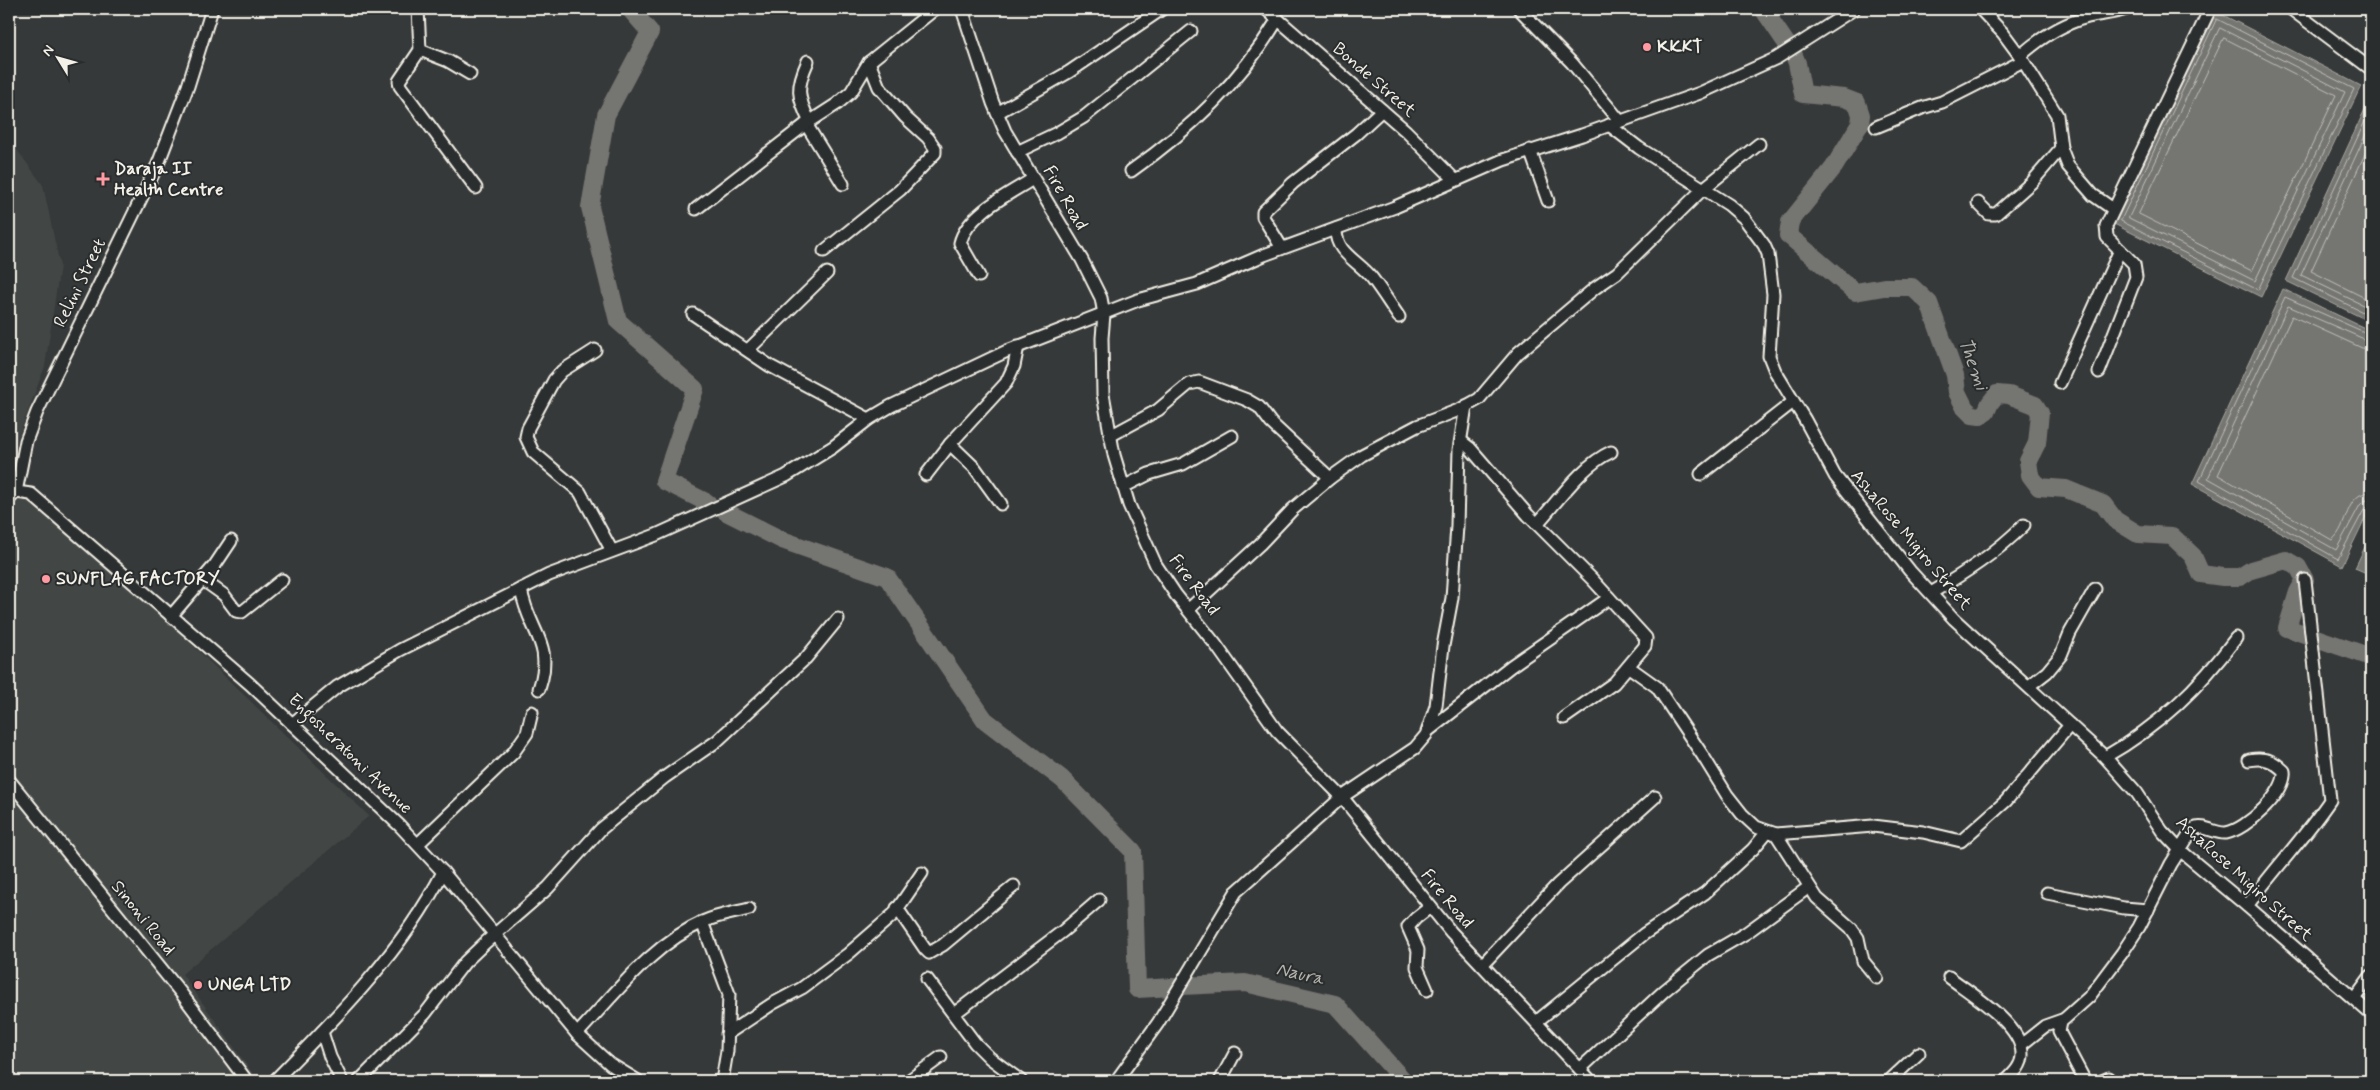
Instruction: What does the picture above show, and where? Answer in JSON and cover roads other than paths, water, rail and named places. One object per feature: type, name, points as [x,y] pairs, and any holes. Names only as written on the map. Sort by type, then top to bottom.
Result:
[{"type":"street","name":"Relini Street","points":[[12,495],[26,441],[37,412],[158,164],[187,89],[212,9]]},
{"type":"street","points":[[418,9],[420,50],[399,81],[400,86],[476,188]]},
{"type":"street","points":[[696,209],[851,92],[869,62],[935,9]]},
{"type":"street","name":"Fire Road","points":[[962,9],[997,112],[1017,152],[1089,273],[1101,298],[1104,314],[1102,372],[1110,436],[1123,488],[1153,560],[1164,580],[1189,609],[1277,731],[1342,797],[1430,907],[1591,1081]]},
{"type":"street","points":[[997,112],[1069,72],[1162,9]]},
{"type":"street","name":"Bonde Street","points":[[1266,9],[1433,156],[1455,180]]},
{"type":"street","name":"AshaRose Migiro Street","points":[[1519,9],[1572,63],[1614,124],[1639,148],[1729,205],[1744,218],[1768,254],[1773,294],[1770,356],[1775,371],[1834,476],[1910,571],[1954,619],[2105,757],[2137,793],[2162,831],[2181,851],[2371,1014]]},
{"type":"street","points":[[292,724],[332,692],[364,670],[573,564],[656,535],[786,476],[833,448],[869,419],[890,406],[1018,346],[1138,300],[1197,284],[1282,248],[1395,207],[1483,167],[1614,124],[1700,93],[1776,58],[1854,9]]},
{"type":"street","points":[[1980,9],[2003,33],[2057,115],[2061,148],[2068,166],[2093,195],[2113,209]]},
{"type":"street","points":[[1876,127],[1942,102],[2021,58],[2042,36],[2063,26],[2087,17],[2127,9]]},
{"type":"street","points":[[2291,9],[2371,69]]},
{"type":"street","points":[[2099,372],[2136,278],[2134,264],[2112,243],[2106,232],[2106,226],[2207,10]]},
{"type":"street","points":[[1131,171],[1162,149],[1228,88],[1251,61],[1278,19]]},
{"type":"street","points":[[1017,152],[1084,118],[1191,31]]},
{"type":"street","points":[[420,50],[448,61],[470,74]]},
{"type":"street","points":[[808,61],[798,91],[799,100],[808,123],[843,184]]},
{"type":"street","points":[[824,251],[900,190],[935,153],[935,148],[928,138],[905,118],[879,87],[869,62]]},
{"type":"street","points":[[1282,248],[1263,217],[1263,212],[1270,203],[1356,134],[1382,110]]},
{"type":"street","points":[[1189,609],[1260,544],[1293,509],[1330,478],[1362,455],[1417,426],[1479,399],[1518,353],[1595,288],[1617,273],[1704,189],[1758,144]]},
{"type":"street","points":[[1978,203],[1990,214],[1996,214],[2032,182],[2061,148]]},
{"type":"street","points":[[1530,150],[1548,201]]},
{"type":"street","points":[[979,276],[960,243],[963,232],[975,218],[1034,179]]},
{"type":"street","points":[[1336,229],[1336,239],[1339,246],[1370,276],[1399,318]]},
{"type":"street","points":[[2060,383],[2120,250]]},
{"type":"street","points":[[748,350],[827,273]]},
{"type":"street","points":[[693,314],[790,378],[869,419]]},
{"type":"street","points":[[926,475],[950,444],[1006,383],[1014,366],[1018,346]]},
{"type":"street","points":[[595,350],[562,371],[554,380],[528,428],[526,436],[533,452],[580,492],[612,551]]},
{"type":"street","points":[[1110,436],[1158,410],[1189,384],[1200,382],[1248,400],[1259,407],[1271,423],[1330,478]]},
{"type":"street","points":[[1701,474],[1793,402]]},
{"type":"street","points":[[1429,730],[1436,706],[1443,646],[1452,598],[1460,441],[1466,406]]},
{"type":"street","points":[[1123,488],[1149,474],[1183,464],[1232,436]]},
{"type":"street","points":[[1460,441],[1476,455],[1537,524],[1610,598],[1646,638],[1645,646],[1614,683],[1564,718]]},
{"type":"street","points":[[950,444],[975,468],[1001,504]]},
{"type":"street","points":[[1537,524],[1595,460],[1611,452]]},
{"type":"street","name":"Engosheratoni Avenue","points":[[12,495],[31,494],[218,655],[292,724],[418,844],[577,1034],[610,1064],[638,1081]]},
{"type":"street","points":[[1931,593],[1978,565],[2024,525]]},
{"type":"street","points":[[171,616],[203,580],[231,541]]},
{"type":"street","points":[[203,580],[224,595],[236,611],[242,612],[282,580]]},
{"type":"street","points":[[2247,906],[2268,877],[2307,833],[2330,800],[2306,580]]},
{"type":"street","points":[[521,589],[527,612],[546,657],[539,688]]},
{"type":"street","points":[[2029,686],[2047,672],[2058,660],[2095,589]]},
{"type":"street","points":[[1116,1081],[1158,1023],[1236,892],[1342,797],[1415,748],[1429,730],[1511,666],[1610,598]]},
{"type":"street","points":[[359,1081],[425,1014],[465,962],[494,934],[548,888],[581,850],[613,819],[671,772],[710,746],[724,734],[806,658],[838,619]]},
{"type":"street","points":[[2105,757],[2142,734],[2169,714],[2208,673],[2236,638]]},
{"type":"street","points":[[1629,667],[1657,687],[1703,756],[1726,795],[1742,814],[1756,827],[1772,833],[1874,826],[1923,832],[1962,841],[2006,801],[2070,725]]},
{"type":"street","points":[[418,844],[513,753],[527,733],[532,712]]},
{"type":"street","points":[[2021,1045],[2045,1026],[2062,1020],[2089,996],[2104,978],[2135,933],[2171,864],[2181,851],[2193,829],[2203,827],[2223,833],[2233,832],[2257,816],[2273,796],[2283,783],[2284,772],[2269,760],[2261,758],[2249,760]]},
{"type":"street","name":"Sinoni Road","points":[[9,780],[181,993],[247,1081]]},
{"type":"street","points":[[1482,965],[1558,884],[1655,797]]},
{"type":"street","points":[[1772,833],[1817,898],[1851,928],[1858,938],[1863,961],[1877,978]]},
{"type":"street","points":[[1536,1022],[1644,934],[1705,893],[1772,833]]},
{"type":"street","points":[[274,1081],[322,1032],[364,985],[406,931],[432,893],[442,872]]},
{"type":"street","points":[[728,1034],[823,974],[889,918],[922,873]]},
{"type":"street","points":[[897,908],[924,949],[929,953],[949,940],[1014,886]]},
{"type":"street","points":[[1580,1069],[1664,991],[1708,955],[1746,933],[1809,888]]},
{"type":"street","points":[[2047,893],[2124,908],[2148,910]]},
{"type":"street","points":[[955,1013],[1056,936],[1099,900]]},
{"type":"street","points":[[1427,990],[1417,967],[1418,950],[1408,927],[1430,907]]},
{"type":"street","points":[[577,1034],[655,953],[702,922],[749,909]]},
{"type":"street","points":[[702,922],[726,983],[730,1004],[722,1081]]},
{"type":"street","points":[[2354,999],[2371,976]]},
{"type":"street","points":[[1949,977],[2011,1028],[2019,1038],[2023,1057],[2017,1070],[2006,1081]]},
{"type":"street","points":[[928,979],[976,1043],[990,1058],[1021,1081]]},
{"type":"street","points":[[2062,1020],[2059,1027],[2060,1032],[2085,1081]]},
{"type":"street","points":[[322,1032],[330,1058],[342,1081]]},
{"type":"street","points":[[1220,1081],[1235,1053]]},
{"type":"street","points":[[1889,1081],[1919,1053]]},
{"type":"street","points":[[908,1081],[941,1056]]},
{"type":"water","points":[[2215,11],[2361,86],[2261,297],[2114,224]]},
{"type":"water","points":[[2371,96],[2371,322],[2286,281]]},
{"type":"water","points":[[2283,289],[2371,331],[2371,506],[2342,566],[2192,484]]},
{"type":"water","points":[[2371,534],[2371,575],[2355,568]]},
{"type":"waterway","points":[[630,9],[650,32],[606,115],[590,207],[618,321],[695,389],[664,481],[708,503]]},
{"type":"waterway","name":"Themi","points":[[1763,9],[1793,53],[1797,63],[1803,94],[1844,98],[1857,103],[1861,115],[1860,124],[1834,167],[1790,222],[1788,235],[1855,292],[1884,287],[1912,287],[1929,303],[1955,375],[1957,392],[1965,408],[1972,415],[1980,416],[1986,412],[1997,394],[2009,395],[2035,405],[2040,413],[2037,443],[2028,461],[2030,475],[2039,487],[2066,489],[2103,504],[2115,520],[2138,534],[2172,536],[2193,556],[2201,574],[2240,577],[2251,570],[2286,560],[2298,567],[2305,580],[2298,592],[2287,628],[2371,657]]},
{"type":"waterway","points":[[726,512],[782,540],[887,577],[985,720],[1062,779],[1133,851],[1137,989],[1173,987]]},
{"type":"waterway","name":"Naura","points":[[1182,986],[1245,983],[1335,1004],[1404,1081]]},
{"type":"place","name":"KKKT","points":[[1647,47]]},
{"type":"place","name":"Daraja II Health Centre","points":[[103,179]]},
{"type":"place","name":"SUNFLAG FACTORY","points":[[46,579]]},
{"type":"place","name":"UNGA LTD","points":[[198,985]]}]
